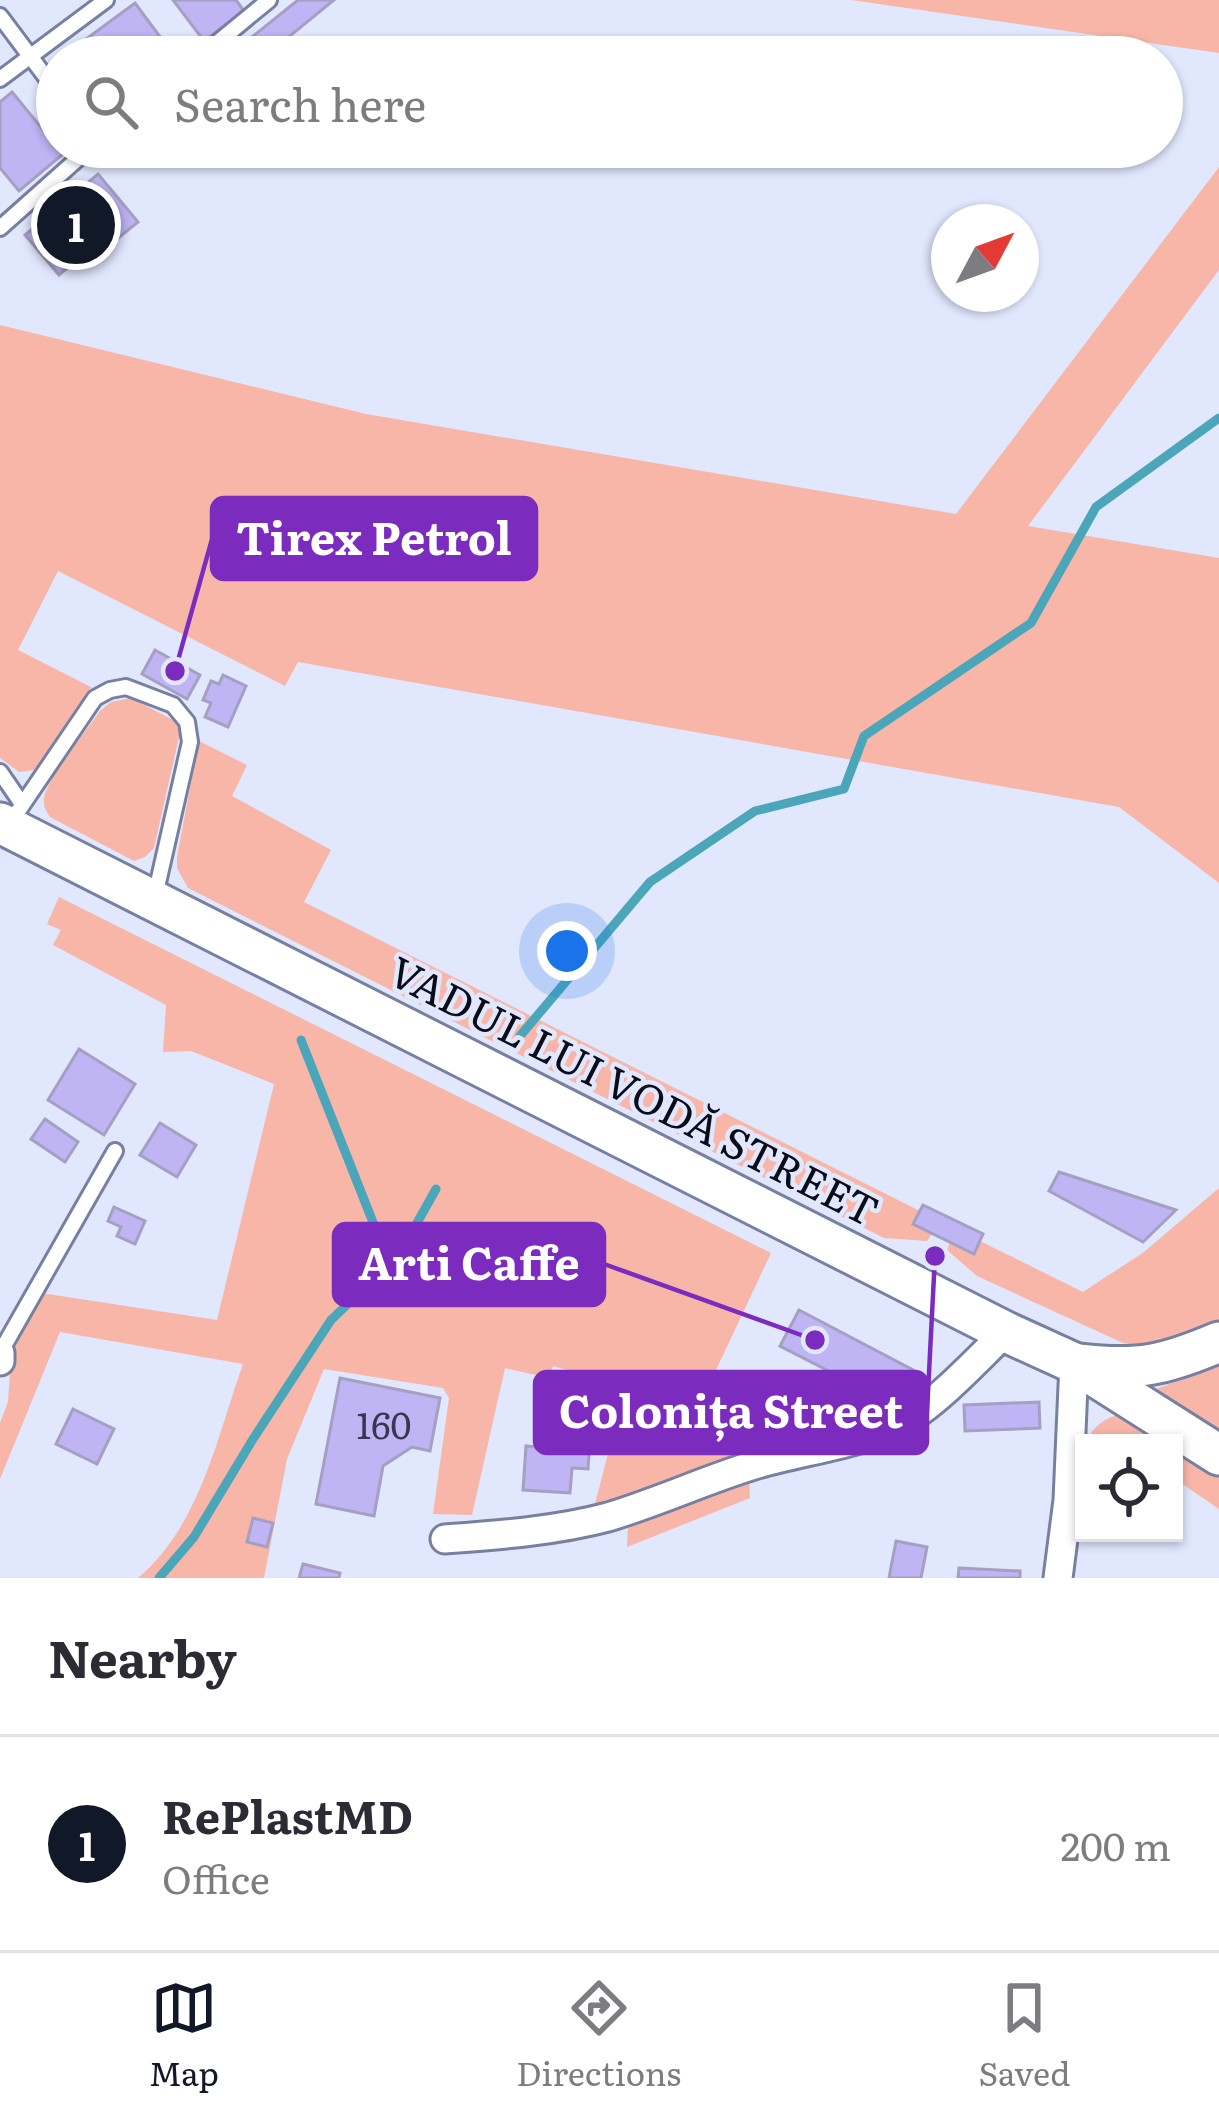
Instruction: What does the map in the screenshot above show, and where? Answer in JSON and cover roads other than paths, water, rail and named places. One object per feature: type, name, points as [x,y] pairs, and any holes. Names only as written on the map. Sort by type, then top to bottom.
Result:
[{"type":"main road","name":"VADUL LUI VODĂ STREET","points":[[10,818],[154,901],[1074,1363],[1219,1455]]},
{"type":"main road","points":[[1074,1363],[1116,1368],[1171,1362],[1219,1342]]},
{"type":"street","points":[[445,1539],[605,1517],[745,1468],[896,1426],[918,1413],[1006,1332]]},
{"type":"street","points":[[1058,1578],[1068,1499],[1074,1363]]},
{"type":"lane","points":[[59,36],[106,0]]},
{"type":"lane","points":[[225,36],[269,0]]},
{"type":"lane","points":[[0,16],[36,66]]},
{"type":"lane","points":[[0,79],[36,53]]},
{"type":"lane","points":[[0,228],[67,168]]},
{"type":"lane","points":[[10,818],[89,703],[103,693],[126,687],[173,705],[188,722],[190,742],[154,901]]},
{"type":"lane","points":[[0,772],[10,818]]},
{"type":"lane","points":[[0,1357],[116,1151]]},
{"type":"waterway","points":[[520,1036],[650,882],[755,811],[844,789],[864,736],[1031,623],[1096,507],[1219,418]]},
{"type":"waterway","points":[[301,1040],[380,1240],[399,1255]]},
{"type":"waterway","points":[[159,1578],[194,1537],[331,1320],[399,1255],[436,1189]]},
{"type":"place","name":"RePlastMD","points":[[76,225]]},
{"type":"place","name":"Tirex Petrol","points":[[175,671]]},
{"type":"place","name":"Colonița Street","points":[[935,1256]]},
{"type":"place","name":"Arti Caffe","points":[[815,1340]]}]
